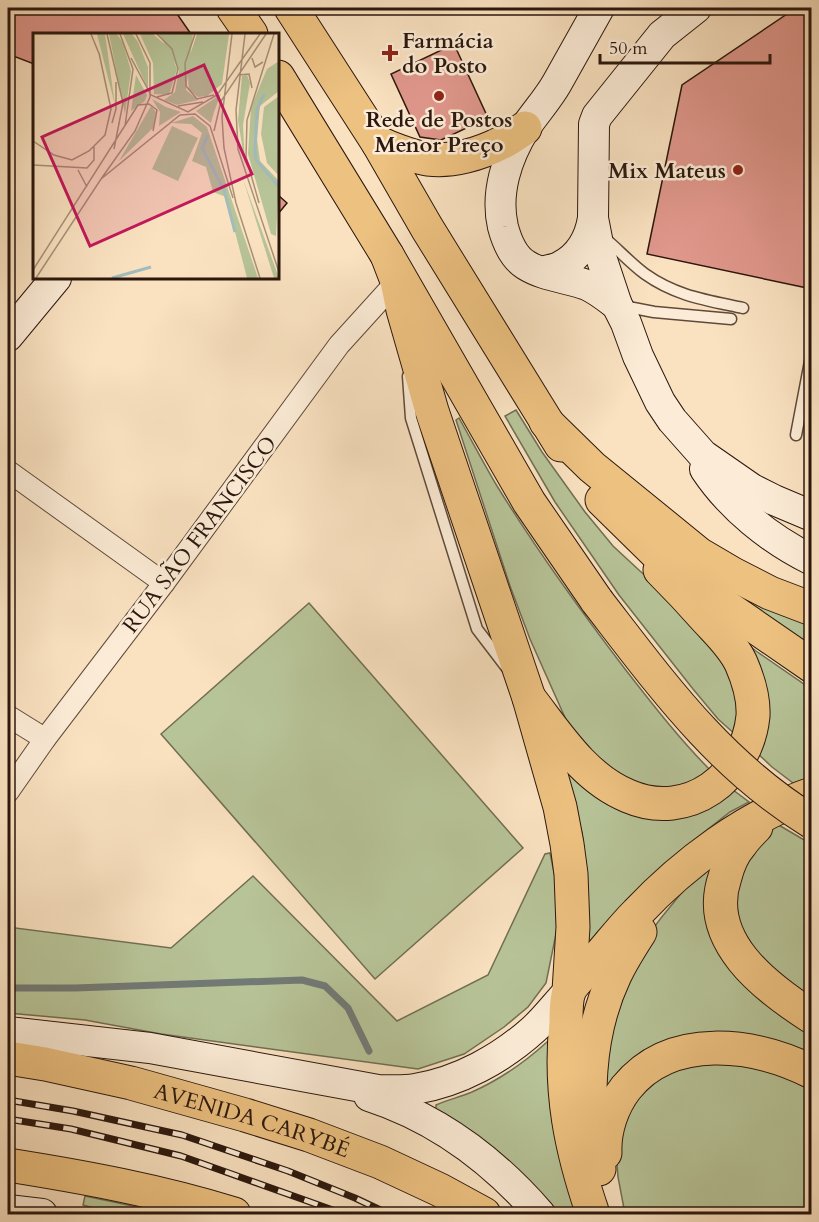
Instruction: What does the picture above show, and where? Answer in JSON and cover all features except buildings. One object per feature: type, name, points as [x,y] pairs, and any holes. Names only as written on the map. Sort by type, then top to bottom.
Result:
[{"type":"main road","points":[[232,8],[250,33]]},
{"type":"main road","points":[[291,8],[378,143],[427,228],[574,464],[634,543],[724,639],[740,661],[752,696],[753,714],[749,736],[731,771],[699,796],[654,804],[626,796],[593,774],[577,759],[529,698]]},
{"type":"main road","points":[[599,8],[556,86],[525,128],[512,153],[505,172],[501,194],[501,217],[506,239],[514,253],[526,265],[587,285],[617,305]]},
{"type":"main road","points":[[696,8],[661,21],[597,116],[594,124],[594,223],[600,254],[617,305],[660,402],[711,477],[733,503],[758,525],[787,546],[812,560]]},
{"type":"main road","points":[[279,79],[396,282],[529,502],[597,601],[683,711],[713,744],[753,780],[812,822]]},
{"type":"main road","points":[[378,143],[427,159],[450,159],[477,153],[502,143],[525,128]]},
{"type":"main road","points":[[542,272],[561,266],[578,252],[594,223]]},
{"type":"main road","points":[[13,319],[55,279]]},
{"type":"main road","points":[[396,282],[432,411],[529,698],[560,807],[571,874],[573,927],[563,1072],[566,1112],[582,1183],[604,1210]]},
{"type":"main road","points":[[672,420],[703,455],[730,475],[766,497],[812,516]]},
{"type":"main road","points":[[546,422],[592,467],[699,554],[770,593],[812,609]]},
{"type":"main road","points":[[598,496],[683,577],[812,666]]},
{"type":"main road","points":[[8,1032],[150,1048],[378,1090],[416,1089],[444,1081],[494,1059],[519,1042],[569,991],[636,913],[666,884],[714,846],[746,824],[780,806],[812,794]]},
{"type":"main road","points":[[780,806],[740,845],[728,865],[722,884],[720,903],[725,930],[742,960],[792,1005],[812,1017]]},
{"type":"main road","points":[[604,1210],[592,1132],[590,1101],[594,1049],[605,1000],[615,976],[641,930],[714,846]]},
{"type":"main road","points":[[604,1210],[605,1145],[614,1109],[620,1096],[643,1071],[657,1061],[702,1048],[718,1048],[767,1054],[812,1072]]},
{"type":"main road","name":"AVENIDA CARYBÉ","points":[[8,1058],[131,1083],[309,1135],[380,1162],[484,1215]]},
{"type":"main road","points":[[309,1077],[378,1099],[432,1124],[462,1142],[498,1171],[540,1215]]},
{"type":"main road","points":[[8,1165],[131,1187],[198,1203],[234,1215]]},
{"type":"main road","points":[[8,1210],[42,1215]]},
{"type":"street","name":"RUA SÃO FRANCISCO","points":[[8,792],[45,739],[164,583],[339,345],[396,282]]},
{"type":"street","points":[[8,471],[164,583]]},
{"type":"street","points":[[8,716],[45,739]]},
{"type":"lane","points":[[594,223],[645,273],[674,291],[743,308]]},
{"type":"lane","points":[[617,305],[654,312],[731,319]]},
{"type":"lane","points":[[796,435],[812,351]]},
{"type":"green space","points":[[516,410],[542,452],[585,512],[613,546],[692,616],[741,690],[737,736],[718,719],[619,595],[555,502],[505,416]]},
{"type":"green space","points":[[459,418],[512,510],[575,602],[657,709],[713,773],[688,787],[641,787],[610,772],[567,722],[530,639],[510,586],[456,420]]},
{"type":"green space","points":[[733,591],[811,622],[811,648],[770,620]]},
{"type":"green space","points":[[309,603],[523,848],[375,979],[161,734]]},
{"type":"green space","points":[[733,632],[811,689],[811,777],[793,783],[755,751]]},
{"type":"green space","points":[[565,769],[595,789],[729,787],[749,802],[730,812],[689,844],[588,948],[586,865],[582,833]]},
{"type":"green space","points":[[777,824],[811,844],[811,1008],[739,936],[734,882],[755,845]]},
{"type":"green space","points":[[550,853],[558,892],[557,929],[546,983],[528,1007],[504,1027],[464,1054],[418,1069],[161,1034],[85,1020],[8,1013],[8,927],[171,948],[253,876],[397,1021],[488,975],[545,854]]},
{"type":"green space","points":[[708,868],[712,871],[710,883],[811,1031],[811,1060],[744,1039],[599,1096],[600,1058],[646,938],[692,880]]},
{"type":"green space","points":[[547,1042],[552,1045],[579,1214],[557,1214],[548,1202],[436,1112],[436,1105],[492,1082]]},
{"type":"green space","points":[[732,1059],[811,1085],[811,1214],[625,1214],[616,1152],[625,1112],[668,1069]]},
{"type":"green space","points":[[85,1196],[171,1214],[114,1214],[83,1205]]},
{"type":"waterway","points":[[8,988],[75,988],[302,980],[325,986],[348,1008],[369,1051]]},
{"type":"railway","points":[[8,1100],[73,1111],[182,1135],[288,1171],[389,1214]]},
{"type":"railway","points":[[8,1119],[71,1129],[181,1156],[344,1214]]},
{"type":"place","name":"Farmácia do Posto","points":[[390,53]]},
{"type":"place","name":"Rede de Postos Menor Preço","points":[[439,96]]},
{"type":"place","name":"Mix Mateus","points":[[738,170]]}]
